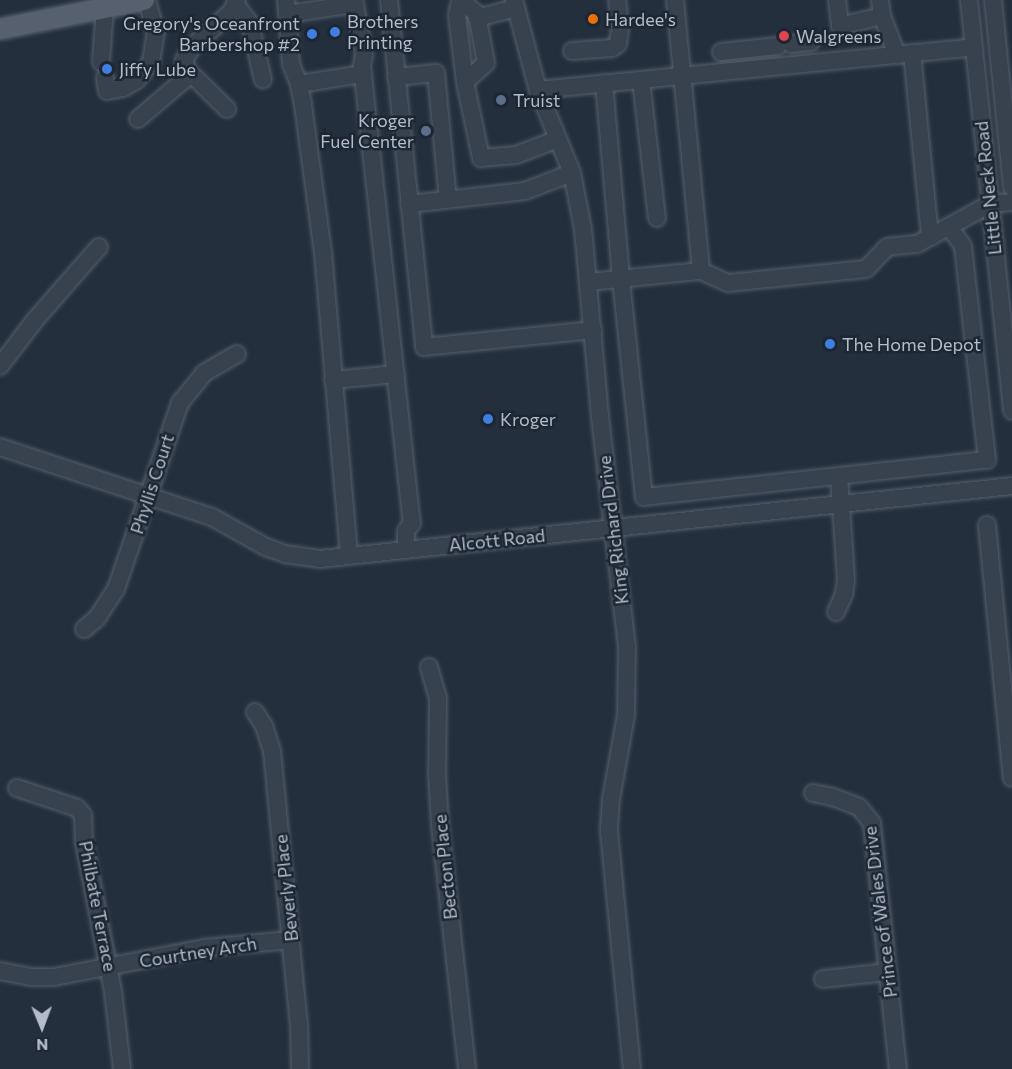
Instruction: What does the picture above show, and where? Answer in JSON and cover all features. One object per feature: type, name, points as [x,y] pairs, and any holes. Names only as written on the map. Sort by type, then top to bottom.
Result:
[{"type":"main road","points":[[0,29],[74,7],[105,8],[146,0]]},
{"type":"street","points":[[105,8],[103,70],[107,91],[123,88],[137,80],[151,62],[156,32],[146,0]]},
{"type":"street","points":[[388,0],[423,347],[593,330]]},
{"type":"street","points":[[572,51],[612,48],[618,44],[620,27],[616,0]]},
{"type":"street","points":[[675,0],[702,271]]},
{"type":"street","points":[[837,0],[840,26],[881,8],[904,54],[930,237]]},
{"type":"street","name":"Little Neck Road","points":[[969,0],[1012,411]]},
{"type":"street","name":"Little Neck Road","points":[[993,0],[1012,187]]},
{"type":"street","points":[[227,110],[191,74],[185,63],[186,55],[232,11],[236,2]]},
{"type":"street","points":[[236,2],[250,23],[263,80]]},
{"type":"street","points":[[350,555],[323,252],[299,84],[291,64],[287,7],[355,2],[364,54],[363,74],[412,523],[406,531],[406,550]]},
{"type":"street","points":[[465,82],[486,63],[477,18],[471,7],[464,3],[459,5],[457,15],[465,82],[481,158],[516,155],[558,139]]},
{"type":"street","points":[[477,18],[514,4]]},
{"type":"street","name":"King Richard Drive","points":[[514,4],[538,90],[572,173],[579,204],[588,282],[627,646],[628,696],[611,799],[609,831],[632,1069]]},
{"type":"street","points":[[721,52],[811,42]]},
{"type":"street","points":[[538,90],[974,47]]},
{"type":"street","points":[[396,77],[436,73],[448,199]]},
{"type":"street","points":[[138,119],[191,74]]},
{"type":"street","points":[[299,84],[363,74]]},
{"type":"street","points":[[641,80],[657,218]]},
{"type":"street","points":[[604,83],[621,279],[644,496],[987,460],[963,246],[948,227]]},
{"type":"street","points":[[409,204],[534,189],[572,173]]},
{"type":"street","points":[[588,282],[702,271],[728,283],[866,269],[886,248],[917,244],[990,204],[1012,202]]},
{"type":"street","points":[[0,366],[35,320],[99,247]]},
{"type":"street","name":"Phyllis Court","points":[[84,629],[108,604],[116,589],[180,403],[204,373],[237,354]]},
{"type":"street","points":[[333,380],[396,374]]},
{"type":"street","name":"Alcott Road","points":[[0,447],[212,517],[266,547],[285,554],[320,558],[1012,486]]},
{"type":"street","points":[[837,612],[846,579],[839,476]]},
{"type":"street","points":[[987,525],[1008,696],[1012,778]]},
{"type":"street","name":"Becton Place","points":[[429,667],[437,691],[436,775],[467,1069]]},
{"type":"street","name":"Beverly Place","points":[[255,712],[264,726],[272,752],[291,939],[301,1057],[300,1069]]},
{"type":"street","name":"Philbate Terrace","points":[[17,788],[81,810],[110,968],[122,1069]]},
{"type":"street","name":"Prince of Wales Drive","points":[[813,793],[833,797],[859,807],[872,823],[898,1069]]},
{"type":"street","name":"Courtney Arch","points":[[0,971],[54,977],[204,948],[291,939]]},
{"type":"street","points":[[823,979],[887,972]]},
{"type":"place","name":"Hardee's","points":[[593,19]]},
{"type":"place","name":"Brothers Printing","points":[[335,32]]},
{"type":"place","name":"Gregory's Oceanfront Barbershop #2","points":[[312,34]]},
{"type":"place","name":"Walgreens","points":[[784,36]]},
{"type":"place","name":"Jiffy Lube","points":[[107,69]]},
{"type":"place","name":"Truist","points":[[501,100]]},
{"type":"place","name":"Kroger Fuel Center","points":[[426,131]]},
{"type":"place","name":"The Home Depot","points":[[830,344]]},
{"type":"place","name":"Kroger","points":[[488,419]]}]
